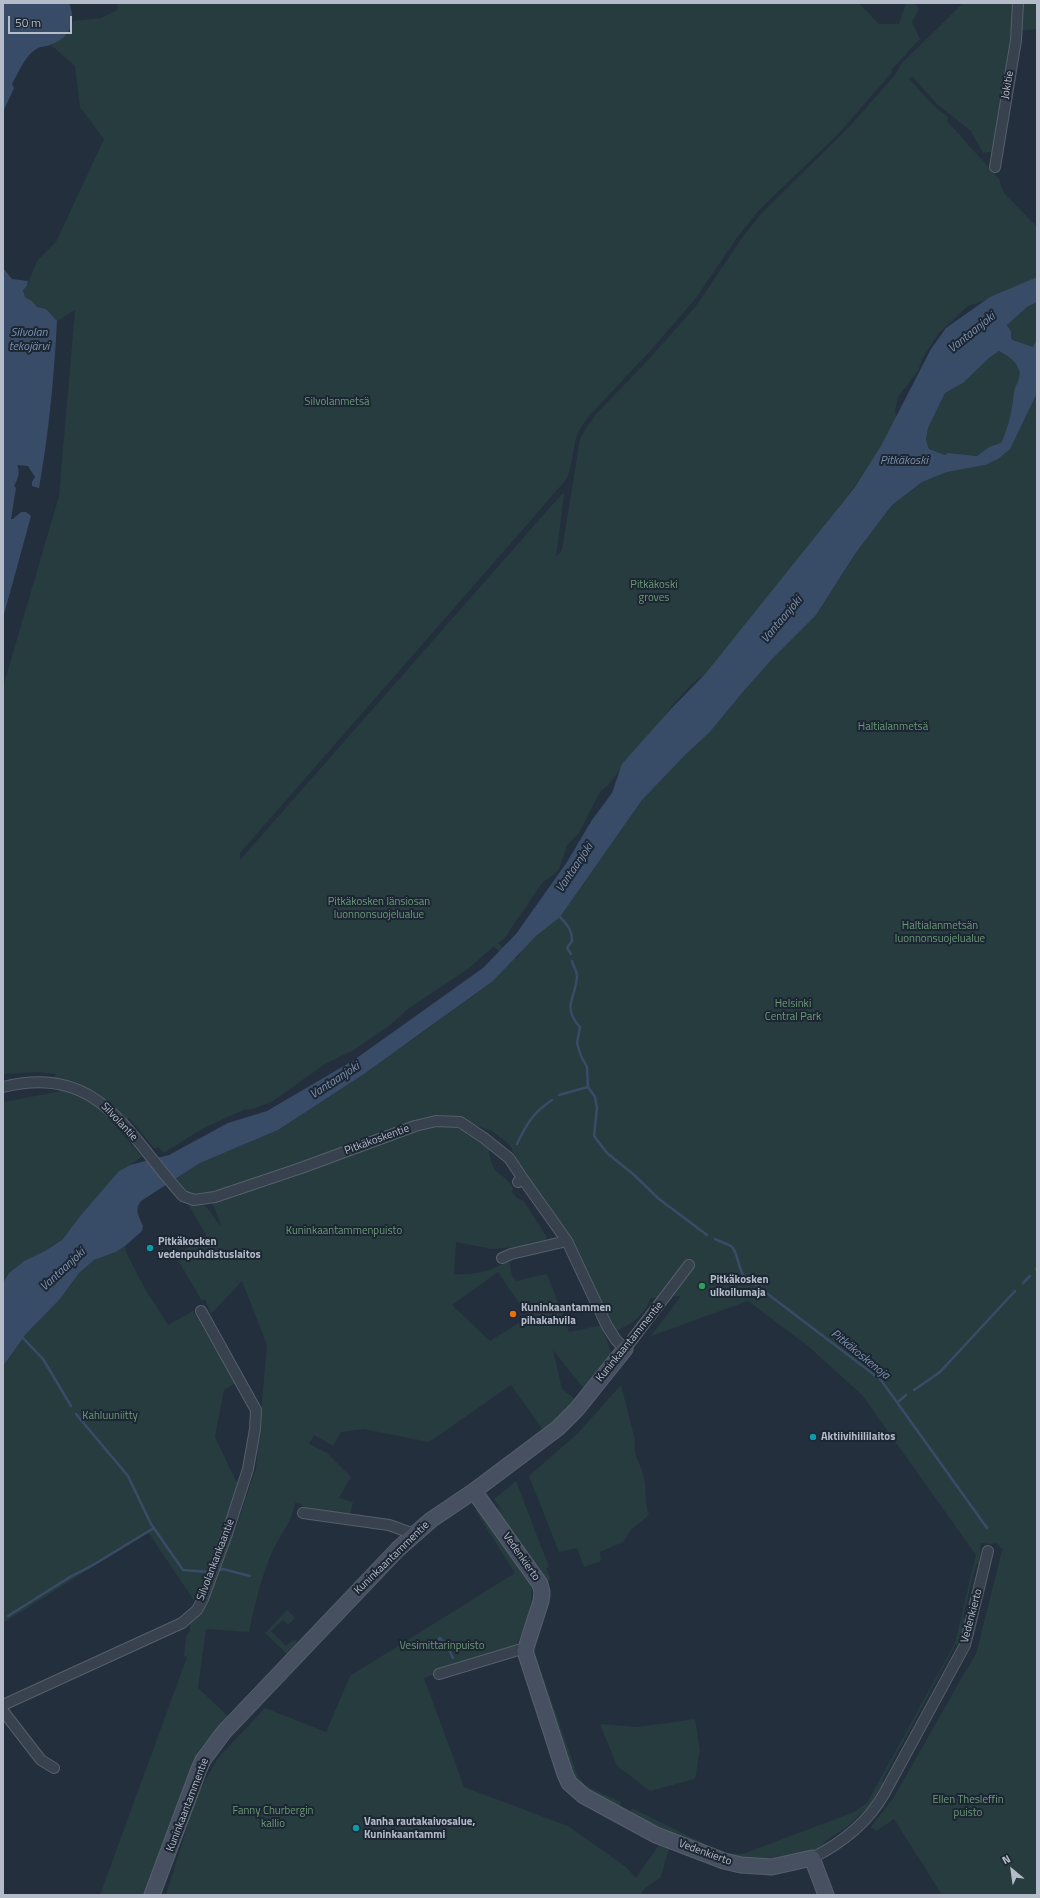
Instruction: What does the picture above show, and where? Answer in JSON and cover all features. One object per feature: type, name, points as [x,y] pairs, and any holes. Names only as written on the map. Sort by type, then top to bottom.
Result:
[{"type":"street","name":"Jokitie","points":[[995,167],[1016,40],[1018,3]]},
{"type":"street","name":"Silvolantie","points":[[3,1087],[30,1081],[54,1082],[84,1092],[104,1105],[125,1126],[174,1186],[187,1198],[194,1200],[215,1197]]},
{"type":"street","name":"Pitkäkoskentie","points":[[215,1197],[301,1168],[415,1126],[436,1121],[460,1122],[484,1138],[509,1158],[520,1181],[567,1241],[607,1326],[616,1340],[625,1349]]},
{"type":"street","points":[[502,1258],[511,1254],[567,1241]]},
{"type":"street","name":"Kuninkaantammentie","points":[[152,1895],[199,1769],[211,1748],[235,1719],[414,1534],[558,1428],[577,1408],[625,1349],[689,1265]]},
{"type":"street","name":"Silvolankankaantie","points":[[3,1706],[182,1623],[196,1610],[203,1599],[227,1534],[248,1469],[255,1429],[256,1410],[201,1311]]},
{"type":"street","name":"Vedenkierto","points":[[474,1491],[540,1584],[542,1592],[541,1601],[525,1648],[526,1655],[565,1774],[575,1790],[656,1835],[724,1861],[741,1865],[772,1867],[812,1858],[866,1826],[965,1646],[988,1550]]},
{"type":"street","points":[[301,1515],[389,1525],[414,1534]]},
{"type":"street","points":[[439,1674],[525,1648]]},
{"type":"street","points":[[3,1711],[42,1760],[54,1768]]},
{"type":"street","points":[[812,1858],[826,1895]]},
{"type":"green space","points":[[118,3],[859,3],[879,24],[899,24],[906,3],[914,3],[919,9],[912,22],[920,39],[891,70],[892,72],[839,133],[758,211],[736,239],[696,298],[651,350],[585,421],[576,438],[571,465],[565,481],[240,853],[240,860],[561,495],[564,494],[556,557],[562,550],[580,439],[586,428],[597,413],[651,357],[696,306],[744,235],[762,213],[851,125],[895,75],[902,63],[963,3],[1015,3],[995,147],[991,152],[983,153],[971,131],[937,104],[912,76],[909,79],[935,107],[948,117],[947,121],[999,179],[1004,193],[1037,227],[1037,283],[968,306],[939,333],[923,357],[918,371],[898,397],[895,411],[897,420],[866,472],[712,668],[690,686],[671,707],[654,732],[630,757],[608,785],[600,792],[579,833],[567,845],[559,869],[542,883],[504,939],[498,943],[517,959],[522,950],[536,936],[560,917],[642,800],[686,754],[709,733],[773,658],[816,615],[855,554],[892,505],[922,482],[947,472],[985,465],[1037,393],[1037,1895],[942,1895],[894,1819],[876,1831],[871,1827],[894,1797],[976,1654],[1003,1550],[996,1543],[981,1543],[979,1565],[976,1564],[963,1618],[967,1619],[959,1645],[956,1644],[882,1781],[885,1783],[869,1811],[866,1809],[848,1826],[823,1843],[825,1846],[812,1853],[778,1861],[740,1861],[684,1839],[630,1813],[632,1808],[723,1853],[743,1854],[854,1812],[867,1803],[955,1643],[976,1555],[862,1395],[808,1346],[748,1301],[651,1336],[681,1296],[651,1298],[645,1310],[637,1319],[616,1331],[570,1236],[521,1167],[509,1144],[492,1131],[475,1125],[467,1134],[489,1149],[490,1159],[495,1170],[509,1182],[513,1188],[512,1192],[517,1198],[524,1201],[546,1236],[546,1242],[543,1245],[492,1249],[456,1242],[454,1274],[483,1272],[509,1260],[512,1276],[516,1281],[547,1274],[569,1332],[602,1325],[612,1356],[585,1390],[553,1350],[562,1389],[575,1399],[573,1405],[546,1434],[511,1385],[429,1442],[364,1429],[341,1432],[333,1446],[314,1435],[309,1444],[327,1453],[351,1477],[339,1498],[353,1502],[350,1515],[310,1511],[301,1504],[295,1503],[289,1522],[275,1546],[268,1562],[249,1632],[206,1629],[198,1688],[228,1716],[200,1749],[146,1895],[100,1895],[187,1657],[184,1656],[186,1637],[190,1631],[190,1623],[205,1604],[232,1529],[235,1530],[256,1469],[267,1345],[242,1281],[211,1314],[205,1299],[202,1301],[175,1255],[207,1237],[187,1202],[196,1203],[206,1207],[222,1227],[209,1195],[191,1197],[182,1191],[176,1179],[200,1163],[278,1130],[364,1074],[430,1027],[493,981],[510,963],[494,946],[468,969],[408,1009],[390,1025],[354,1050],[325,1064],[273,1101],[253,1109],[244,1110],[200,1130],[164,1153],[158,1147],[155,1149],[129,1118],[126,1121],[98,1093],[74,1081],[53,1079],[56,1074],[38,1072],[3,1074],[3,687],[59,496],[75,310],[57,321],[46,309],[37,307],[32,301],[25,297],[23,290],[27,286],[37,261],[56,242],[104,139],[80,107],[75,66],[51,45],[69,33],[73,21],[101,18],[117,10]],"holes":[[[498,1272],[528,1317],[490,1341],[452,1305]]]},
{"type":"green space","points":[[1023,3],[1037,3],[1037,29],[1021,31]]},
{"type":"green space","points":[[1037,302],[1037,339],[1033,347],[1011,338],[1007,325],[1027,307]]},
{"type":"green space","points":[[999,351],[1015,363],[1020,374],[1015,389],[1008,424],[1001,443],[989,447],[977,456],[948,453],[945,455],[929,449],[926,440],[928,428],[945,393],[963,383],[989,358]]},
{"type":"green space","points":[[62,1091],[93,1100],[142,1157],[119,1171],[81,1215],[62,1240],[45,1251],[24,1261],[9,1273],[3,1283],[3,1102]]},
{"type":"green space","name":"Kahluuniitty","points":[[125,1246],[126,1252],[144,1287],[168,1325],[193,1311],[236,1383],[224,1390],[215,1437],[236,1481],[240,1484],[198,1601],[193,1599],[148,1532],[3,1623],[3,1366],[26,1334],[60,1299],[79,1273],[94,1260],[116,1252]]},
{"type":"green space","points":[[621,1385],[635,1440],[634,1445],[636,1454],[643,1472],[649,1515],[631,1530],[623,1542],[600,1552],[601,1561],[584,1567],[577,1548],[559,1552],[529,1476],[578,1433]]},
{"type":"green space","points":[[516,1481],[549,1567],[546,1568],[551,1580],[545,1582],[493,1510],[498,1507],[504,1513],[494,1499]]},
{"type":"green space","points":[[477,1509],[531,1586],[531,1601],[523,1631],[516,1645],[424,1678],[464,1787],[568,1826],[626,1867],[636,1878],[659,1845],[669,1848],[661,1877],[643,1890],[641,1895],[166,1895],[197,1795],[218,1758],[265,1708],[326,1732],[350,1676],[515,1573],[475,1510]]},
{"type":"green space","points":[[547,1593],[552,1595],[536,1644],[535,1653],[541,1671],[578,1777],[586,1786],[621,1802],[619,1808],[578,1784],[572,1773],[531,1653]]},
{"type":"green space","points":[[287,1610],[295,1618],[288,1625],[283,1620],[271,1631],[286,1646],[294,1639],[298,1642],[287,1654],[265,1633]]},
{"type":"green space","points":[[695,1719],[700,1750],[695,1779],[650,1791],[617,1766],[600,1724],[638,1727]]},
{"type":"water","points":[[3,3],[69,3],[72,23],[67,34],[63,38],[48,46],[38,48],[29,55],[12,84],[14,88],[3,112]]},
{"type":"water","name":"Silvolan tekojärvi","points":[[3,268],[12,279],[28,281],[27,286],[23,290],[25,297],[32,301],[37,307],[46,309],[57,321],[51,404],[39,488],[32,486],[32,482],[35,477],[28,466],[17,465],[19,473],[14,486],[16,488],[11,519],[21,512],[26,512],[31,516],[3,618]]},
{"type":"water","name":"Pitkäkoski","points":[[1037,277],[1037,302],[1027,307],[1007,325],[1013,340],[1033,347],[1037,339],[1037,393],[1010,449],[998,459],[985,465],[947,472],[922,482],[892,505],[855,554],[816,615],[773,658],[709,733],[686,754],[642,800],[560,917],[536,936],[493,981],[364,1074],[278,1130],[200,1163],[141,1201],[138,1210],[143,1226],[142,1231],[116,1252],[94,1260],[79,1273],[60,1299],[26,1334],[3,1366],[3,1283],[9,1273],[24,1261],[45,1251],[62,1240],[81,1215],[119,1171],[130,1165],[169,1155],[228,1123],[267,1111],[354,1060],[483,968],[516,934],[567,862],[592,820],[612,793],[622,764],[670,710],[706,673],[855,487],[881,446],[931,349],[946,328],[990,297]],"holes":[[[999,351],[1015,363],[1020,374],[1015,389],[1008,424],[1001,443],[989,447],[977,456],[948,453],[945,455],[929,449],[926,440],[928,428],[945,393],[963,383],[989,358]]]},
{"type":"waterway","name":"Pitkäkoskenoja","points":[[557,914],[566,923],[570,930],[572,941],[567,948],[571,954]]},
{"type":"waterway","name":"Pitkäkoskenoja","points":[[572,961],[577,976],[570,1008],[574,1020],[580,1027],[577,1043],[581,1056],[587,1067],[588,1087],[595,1097],[597,1108],[594,1136],[607,1153],[633,1174],[659,1199],[707,1235]]},
{"type":"waterway","points":[[559,1095],[588,1087]]},
{"type":"waterway","points":[[517,1144],[531,1119],[540,1109],[552,1100]]},
{"type":"waterway","name":"Pitkäkoskenoja","points":[[715,1239],[731,1246],[734,1249],[744,1276],[881,1380],[987,1528]]},
{"type":"waterway","points":[[1023,1283],[1030,1276]]},
{"type":"waterway","points":[[914,1390],[940,1372],[1015,1291]]},
{"type":"waterway","points":[[22,1337],[43,1359],[71,1406]]},
{"type":"waterway","points":[[898,1402],[906,1395]]},
{"type":"waterway","points":[[76,1414],[128,1476],[151,1524],[183,1570],[209,1572]]},
{"type":"waterway","points":[[8,1616],[70,1577],[93,1565],[154,1528]]},
{"type":"waterway","points":[[216,1571],[223,1569],[250,1576]]},
{"type":"waterway","points":[[424,1647],[435,1643],[440,1638],[446,1644],[453,1658]]},
{"type":"place","name":"Pitkäkosken vedenpuhdistuslaitos","points":[[150,1248]]},
{"type":"place","name":"Pitkäkosken ulkoilumaja","points":[[702,1286]]},
{"type":"place","name":"Kuninkaantammen pihakahvila","points":[[513,1314]]},
{"type":"place","name":"Aktiivihiililaitos","points":[[813,1437]]},
{"type":"place","name":"Vanha rautakaivosalue, Kuninkaantammi","points":[[356,1828]]},
{"type":"water label","name":"Vantaanjoki","points":[[972,333]]},
{"type":"water label","name":"Vantaanjoki","points":[[782,620]]},
{"type":"water label","name":"Vantaanjoki","points":[[575,868]]},
{"type":"water label","name":"Vantaanjoki","points":[[335,1081]]},
{"type":"water label","name":"Vantaanjoki","points":[[63,1270]]},
{"type":"park label","name":"Silvolanmetsä","points":[[337,402]]},
{"type":"park label","name":"Pitkäkoski groves","points":[[654,591]]},
{"type":"park label","name":"Haltialanmetsä","points":[[893,727]]},
{"type":"park label","name":"Pitkäkosken länsiosan luonnonsuojelualue","points":[[379,908]]},
{"type":"park label","name":"Haltialanmetsän luonnonsuojelualue","points":[[940,932]]},
{"type":"park label","name":"Helsinki Central Park","points":[[793,1010]]},
{"type":"park label","name":"Kuninkaantammenpuisto","points":[[344,1231]]},
{"type":"park label","name":"Vesimittarinpuisto","points":[[442,1646]]},
{"type":"park label","name":"Ellen Thesleffin puisto","points":[[968,1806]]},
{"type":"park label","name":"Fanny Churbergin kallio","points":[[273,1817]]}]
